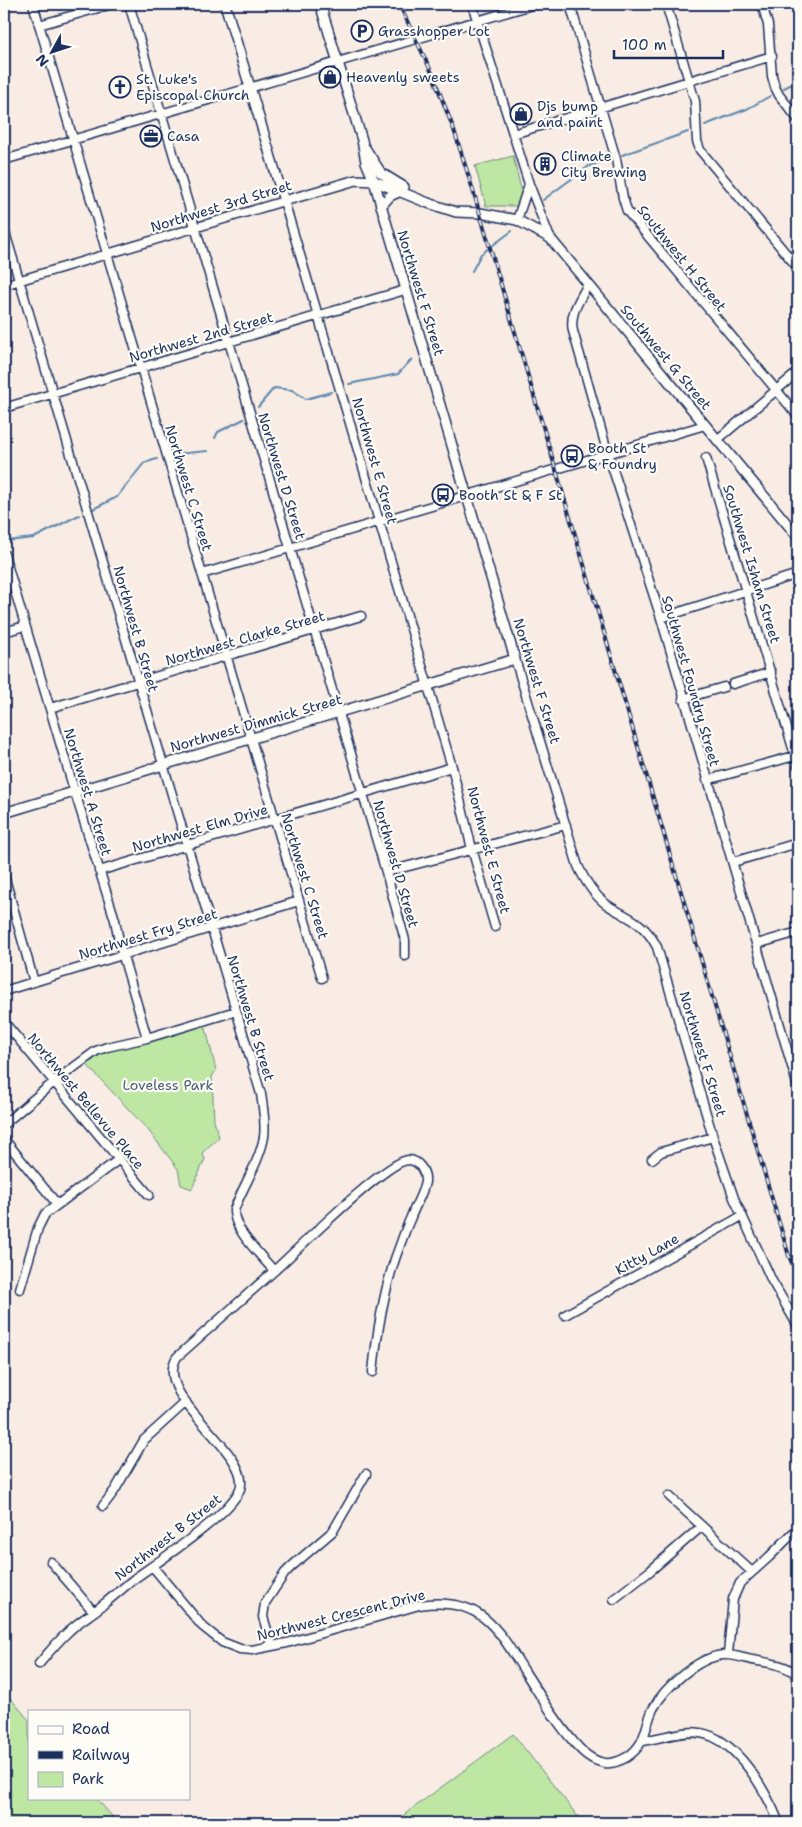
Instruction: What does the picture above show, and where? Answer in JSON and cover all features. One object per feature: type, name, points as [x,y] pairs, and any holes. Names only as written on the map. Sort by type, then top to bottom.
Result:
[{"type":"main road","name":"Northwest E Street","points":[[225,4],[284,201]]},
{"type":"main road","name":"Northwest F Street","points":[[320,4],[515,659]]},
{"type":"main road","name":"Northwest 3rd Street","points":[[362,140],[373,162],[386,177],[444,208]]},
{"type":"main road","points":[[356,180],[367,166]]},
{"type":"main road","name":"Northwest 3rd Street","points":[[284,201],[356,180],[374,181],[444,208],[464,213],[480,213],[518,220],[550,238]]},
{"type":"main road","points":[[381,206],[390,196],[401,191]]},
{"type":"main road","name":"Southwest G Street","points":[[550,238],[798,537]]},
{"type":"main road","name":"Northwest Dimmick Street","points":[[4,813],[515,659]]},
{"type":"street","name":"Northwest C Street","points":[[33,4],[322,978]]},
{"type":"street","points":[[39,25],[112,4]]},
{"type":"street","name":"Northwest D Street","points":[[129,4],[386,872],[405,940],[405,956]]},
{"type":"street","name":"Southwest G Street","points":[[472,4],[529,184],[550,238]]},
{"type":"street","points":[[4,160],[535,4]]},
{"type":"street","name":"Southwest H Street","points":[[570,4],[616,159],[624,204],[631,217],[798,416]]},
{"type":"street","points":[[666,4],[695,101],[697,141],[700,150],[798,268]]},
{"type":"street","points":[[762,4],[768,25],[772,56],[772,76],[775,87],[798,119]]},
{"type":"street","points":[[513,134],[772,56]]},
{"type":"street","points":[[518,220],[529,184]]},
{"type":"street","name":"Northwest 3rd Street","points":[[4,285],[196,229],[284,201]]},
{"type":"street","name":"Northwest E Street","points":[[284,201],[452,767],[472,849],[495,927]]},
{"type":"street","name":"Northwest B Street","points":[[4,229],[260,1094],[265,1125],[262,1145],[236,1203],[233,1217],[245,1236],[274,1271],[177,1357],[174,1363],[174,1376],[186,1402],[237,1465],[242,1478],[241,1486],[231,1504],[153,1567],[70,1630],[39,1664]]},
{"type":"street","name":"Southwest Foundry Street","points":[[588,284],[573,312],[571,322],[608,454],[661,618],[683,699],[733,862],[798,1087]]},
{"type":"street","name":"Northwest 2nd Street","points":[[4,408],[405,290]]},
{"type":"street","points":[[717,440],[798,372]]},
{"type":"street","points":[[202,574],[705,425]]},
{"type":"street","name":"Southwest Isham Street","points":[[706,458],[797,755],[798,765]]},
{"type":"street","name":"Northwest A Street","points":[[4,554],[74,791],[115,920],[122,954],[147,1038]]},
{"type":"street","points":[[661,618],[798,574]]},
{"type":"street","name":"Northwest Clarke Street","points":[[50,708],[361,616]]},
{"type":"street","points":[[4,632],[25,626]]},
{"type":"street","name":"Northwest F Street","points":[[515,659],[578,866],[588,885],[607,904],[640,924],[657,947],[713,1137],[742,1216],[772,1281],[798,1326]]},
{"type":"street","points":[[733,684],[771,672]]},
{"type":"street","points":[[683,699],[724,687]]},
{"type":"street","points":[[707,780],[797,755]]},
{"type":"street","name":"Northwest Elm Drive","points":[[99,871],[452,767]]},
{"type":"street","points":[[386,872],[566,825]]},
{"type":"street","points":[[733,862],[798,843]]},
{"type":"street","points":[[4,875],[7,903],[34,982]]},
{"type":"street","name":"Northwest Fry Street","points":[[4,991],[299,901]]},
{"type":"street","points":[[757,944],[798,932]]},
{"type":"street","points":[[4,1124],[54,1082],[96,1051],[147,1038],[236,1011]]},
{"type":"street","name":"Northwest Bellevue Place","points":[[4,1022],[149,1195]]},
{"type":"street","points":[[652,1159],[661,1152],[713,1137]]},
{"type":"street","points":[[4,1139],[57,1204]]},
{"type":"street","points":[[20,1289],[41,1221],[45,1214],[118,1160]]},
{"type":"street","points":[[274,1271],[379,1176],[402,1161],[409,1160],[420,1165],[423,1170],[425,1183],[391,1270],[378,1331],[373,1372]]},
{"type":"street","name":"Kitty Lane","points":[[565,1315],[742,1216]]},
{"type":"street","points":[[103,1506],[115,1490],[144,1440],[186,1402]]},
{"type":"street","points":[[272,1646],[264,1624],[263,1609],[265,1603],[285,1573],[334,1531],[366,1474]]},
{"type":"street","points":[[669,1496],[752,1572]]},
{"type":"street","points":[[614,1599],[702,1526]]},
{"type":"street","points":[[728,1654],[733,1599],[740,1583],[798,1530]]},
{"type":"street","points":[[51,1562],[93,1611]]},
{"type":"street","name":"Northwest Crescent Drive","points":[[153,1567],[212,1635],[222,1642],[240,1649],[252,1650],[272,1646],[419,1605],[460,1606],[479,1614],[495,1627],[551,1712],[584,1753],[598,1762],[611,1764],[632,1754],[643,1741],[653,1709],[670,1686],[708,1659],[728,1654],[784,1666],[798,1675]]},
{"type":"street","points":[[643,1741],[692,1732],[715,1738],[753,1772],[770,1802],[779,1823]]},
{"type":"green space","points":[[513,156],[522,193],[518,206],[486,206],[475,166]]},
{"type":"green space","name":"Loveless Park","points":[[205,1025],[216,1070],[212,1077],[214,1121],[219,1137],[202,1153],[205,1159],[192,1189],[181,1185],[178,1169],[148,1130],[87,1065],[103,1052],[145,1041],[161,1039]]},
{"type":"green space","points":[[4,1691],[28,1719],[28,1800],[98,1800],[118,1823],[4,1823]]},
{"type":"green space","points":[[513,1734],[583,1823],[393,1823]]},
{"type":"waterway","points":[[784,88],[798,81]]},
{"type":"waterway","points":[[705,125],[747,109],[770,96]]},
{"type":"waterway","points":[[622,155],[688,132]]},
{"type":"waterway","points":[[543,200],[589,166],[603,161]]},
{"type":"waterway","points":[[472,271],[481,254],[512,231]]},
{"type":"waterway","points":[[349,384],[398,374],[412,359]]},
{"type":"waterway","points":[[258,407],[274,388],[292,390],[306,399],[331,392]]},
{"type":"waterway","points":[[215,438],[218,432],[244,419]]},
{"type":"waterway","points":[[175,454],[208,451]]},
{"type":"waterway","points":[[93,509],[117,497],[144,463],[157,459]]},
{"type":"waterway","points":[[6,541],[34,538],[79,515]]},
{"type":"railway","points":[[399,4],[432,73],[454,130],[472,187],[789,1256],[798,1278]]},
{"type":"place","name":"Grasshopper Lot","points":[[362,31]]},
{"type":"place","name":"Heavenly sweets","points":[[330,77]]},
{"type":"place","name":"St. Luke's Episcopal Church","points":[[120,87]]},
{"type":"place","name":"Djs bump and paint","points":[[521,114]]},
{"type":"place","name":"Casa","points":[[151,136]]},
{"type":"place","name":"Climate City Brewing","points":[[545,164]]},
{"type":"place","name":"Booth St & Foundry","points":[[572,456]]},
{"type":"place","name":"Booth St & F St","points":[[443,495]]}]
